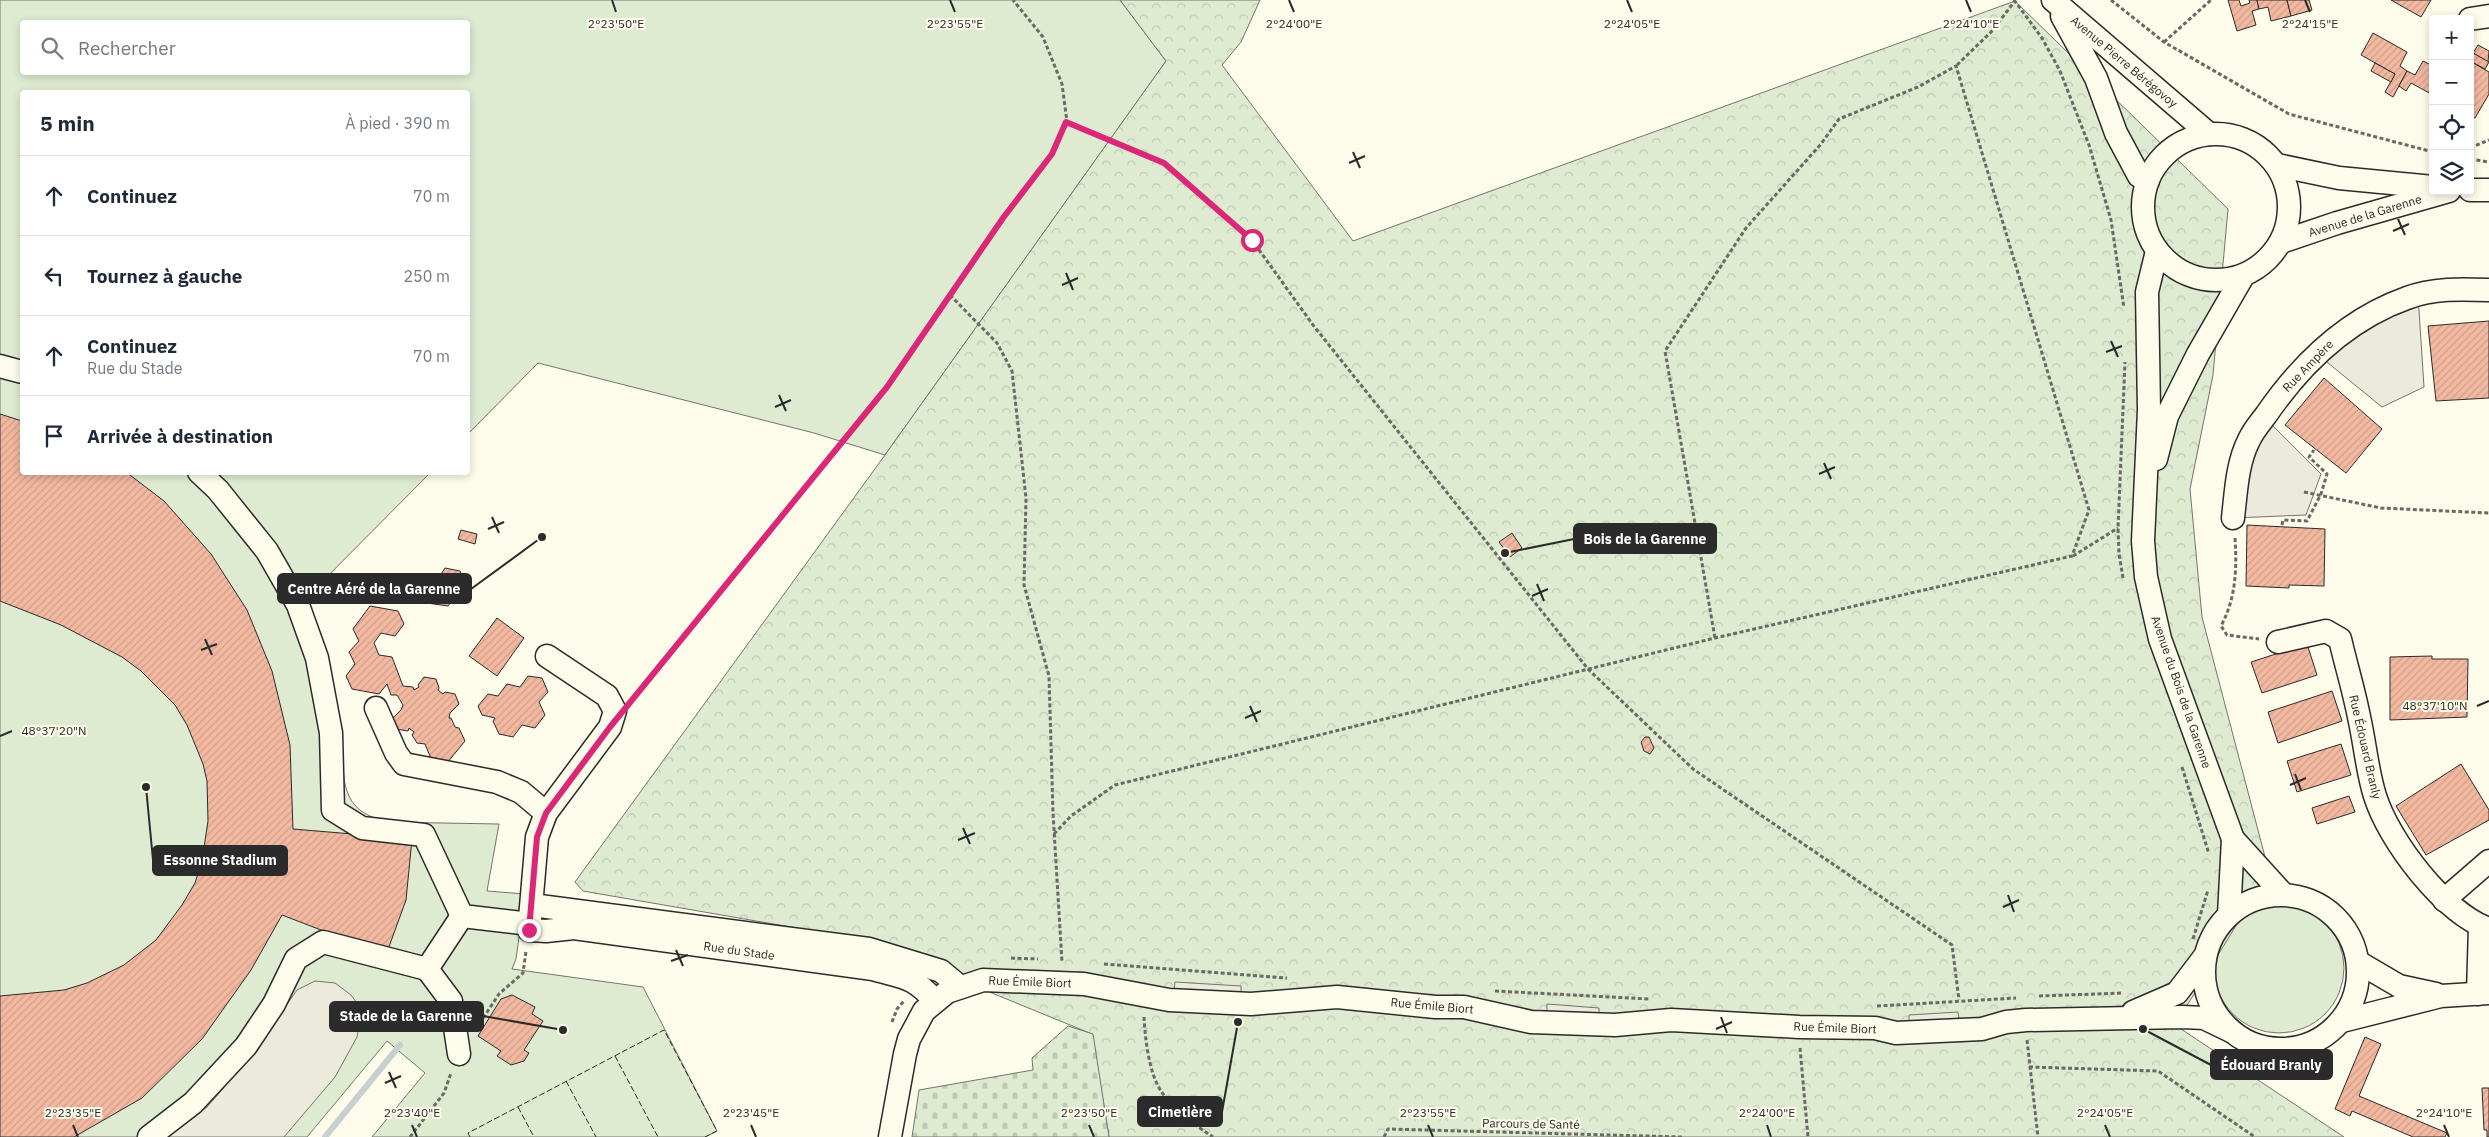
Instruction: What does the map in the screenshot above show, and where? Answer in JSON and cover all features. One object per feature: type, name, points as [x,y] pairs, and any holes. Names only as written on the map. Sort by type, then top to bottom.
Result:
[{"type":"street","name":"Avenue Pierre Bérégovoy","points":[[2054,2],[2209,134]]},
{"type":"street","name":"Avenue Pierre Bérégovoy","points":[[2054,2],[2096,78],[2121,142],[2139,176],[2148,180]]},
{"type":"street","points":[[2474,18],[2489,16]]},
{"type":"street","points":[[2209,134],[2229,135],[2247,140],[2264,151],[2277,165],[2286,183],[2290,203],[2288,223],[2281,242],[2271,256],[2258,268],[2243,276],[2220,280],[2196,278],[2174,268],[2157,251],[2148,235],[2143,216],[2143,198],[2148,180],[2158,162],[2172,148],[2190,138],[2209,134]]},
{"type":"street","name":"Avenue de la Garenne","points":[[2277,165],[2339,178],[2429,187]]},
{"type":"street","points":[[2474,190],[2489,190]]},
{"type":"street","name":"Avenue de la Garenne","points":[[2281,242],[2337,223],[2435,195]]},
{"type":"street","name":"Avenue du Bois de la Garenne","points":[[2157,251],[2147,292],[2149,410],[2143,511],[2146,577],[2160,639],[2233,839],[2283,894]]},
{"type":"street","name":"Avenue du Bois de la Garenne","points":[[2143,511],[2167,416],[2198,354],[2243,276]]},
{"type":"street","name":"Rue Ampère","points":[[2234,518],[2237,482],[2249,440],[2277,399],[2317,354],[2338,336],[2407,298],[2434,291],[2461,289],[2489,290]]},
{"type":"street","points":[[0,366],[20,371]]},
{"type":"street","points":[[202,475],[218,490],[267,552],[298,605],[317,658],[332,733],[333,810],[362,828],[424,835],[462,916]]},
{"type":"street","name":"Rue Édouard Branly","points":[[2278,642],[2326,631],[2340,639],[2359,715],[2374,796],[2392,836],[2444,900],[2485,928],[2484,994]]},
{"type":"street","points":[[462,916],[531,914],[537,837],[546,813],[610,727],[615,711],[607,696],[547,656]]},
{"type":"street","points":[[376,708],[396,753],[404,764],[497,782],[521,792],[546,813]]},
{"type":"street","name":"Avenue du Bois de la Garenne","points":[[2229,915],[2233,839]]},
{"type":"street","points":[[2444,900],[2489,861]]},
{"type":"street","points":[[2283,894],[2307,898],[2329,910],[2346,928],[2356,950],[2359,975],[2354,999],[2342,1021],[2324,1037],[2301,1047],[2276,1050],[2252,1044],[2231,1031],[2217,1016],[2208,998],[2199,948],[2214,934],[2229,915],[2245,903],[2263,896],[2283,894]]},
{"type":"street","name":"Rue du Stade","points":[[920,984],[873,969],[574,928],[546,931],[529,930],[531,914],[869,949],[941,971],[959,986]]},
{"type":"street","points":[[427,969],[462,916]]},
{"type":"street","points":[[149,1137],[193,1104],[246,1046],[274,1004],[296,959],[322,942],[427,969],[451,1001],[459,1054]]},
{"type":"street","name":"Rue Émile Biort","points":[[2068,1018],[2131,1013],[2168,999],[2186,983],[2199,948]]},
{"type":"street","points":[[2358,962],[2398,986],[2441,996]]},
{"type":"street","name":"Rue Émile Biort","points":[[930,1006],[959,986],[989,980],[1061,972],[1084,984],[1143,996],[1251,1004],[1337,997],[1435,1007],[1464,1007],[1532,1022],[1615,1025],[1671,1020],[1798,1027],[1875,1028],[1896,1033],[1982,1029],[2026,1020],[2172,1016],[2204,1018],[2231,1031]]},
{"type":"street","points":[[890,1137],[909,1039],[930,1006],[920,984]]},
{"type":"street","points":[[2342,1021],[2441,996],[2484,994]]},
{"type":"path","points":[[610,727],[887,387],[1003,218],[1052,154],[1066,122],[1062,84],[1043,38],[1013,0]]},
{"type":"path","points":[[2110,0],[2164,42],[2289,114],[2429,151]]},
{"type":"path","points":[[2164,42],[2211,0]]},
{"type":"path","points":[[1715,638],[1665,351],[1746,228],[1821,144],[1839,119],[1918,87],[1956,66],[1991,32],[2014,1],[2042,38],[2060,71],[2089,145],[2111,220],[2124,311]]},
{"type":"path","points":[[1956,66],[2089,510],[2072,556]]},
{"type":"path","points":[[1066,122],[1164,163],[1252,240],[1313,325],[1588,669],[1693,769],[1952,945],[1959,1001]]},
{"type":"path","points":[[2474,146],[2489,140]]},
{"type":"path","points":[[2474,160],[2489,162]]},
{"type":"path","points":[[950,295],[997,343],[1012,371],[1026,498],[1024,585],[1049,676],[1061,972]]},
{"type":"path","points":[[2123,580],[2118,554],[2118,528],[2125,356]]},
{"type":"path","points":[[2282,525],[2283,520],[2307,521],[2321,494],[2327,474],[2309,457],[2314,450]]},
{"type":"path","points":[[2304,492],[2321,494],[2381,508],[2489,513]]},
{"type":"path","points":[[2234,518],[2236,558],[2231,606],[2221,626],[2227,635],[2278,642]]},
{"type":"path","points":[[1054,834],[1071,816],[1115,786],[1715,638],[2072,556],[2118,528]]},
{"type":"path","points":[[2179,757],[2209,852],[2210,861]]},
{"type":"path","points":[[2199,948],[2208,888]]},
{"type":"path","points":[[1003,958],[1042,959]]},
{"type":"path","points":[[1052,960],[1061,972]]},
{"type":"path","points":[[1061,972],[1071,962]]},
{"type":"path","points":[[1098,964],[1296,979]]},
{"type":"path","points":[[891,1025],[897,1009],[920,984]]},
{"type":"path","points":[[1491,990],[1650,999]]},
{"type":"path","points":[[2036,997],[2126,993]]},
{"type":"path","points":[[1143,996],[1145,1045],[1161,1091],[1190,1121],[1213,1137]]},
{"type":"path","points":[[1874,1006],[2018,998]]},
{"type":"path","points":[[2026,1020],[2029,1067],[2038,1137]]},
{"type":"path","points":[[1798,1027],[1808,1137]]},
{"type":"path","points":[[2029,1067],[2158,1071],[2255,1137]]},
{"type":"path","name":"Parcours de Santé","points":[[1384,1137],[1388,1129],[1682,1137]]},
{"type":"green space","points":[[0,0],[1120,0],[1166,61],[885,455],[814,433],[538,363],[470,432],[470,90],[20,90],[20,475],[428,475],[303,601],[341,735],[345,782],[349,796],[360,810],[386,822],[499,824],[487,891],[525,894],[516,959],[512,969],[643,987],[717,1131],[705,1137],[372,1137],[425,1073],[387,1041],[307,1137],[0,1137]]},
{"type":"green space","points":[[1120,0],[1260,0],[1241,42],[1222,65],[1353,241],[2015,1],[2228,209],[2213,375],[2190,489],[2202,617],[2269,872],[2175,1025],[2344,1137],[1109,1137],[1092,1034],[860,939],[583,891],[575,882],[885,455],[1166,61]]},
{"type":"green space","points":[[2279,903],[2304,908],[2325,922],[2339,943],[2344,968],[2339,993],[2325,1014],[2304,1028],[2279,1033],[2254,1028],[2233,1014],[2219,993],[2214,968],[2219,943],[2233,922],[2254,908]]},
{"type":"green space","points":[[1068,1026],[1093,1034],[1109,1137],[912,1137],[919,1090],[1033,1070],[1032,1058]]},
{"type":"shaded area","points":[[2418,295],[2424,387],[2382,407],[2317,354]]},
{"type":"shaded area","points":[[2264,417],[2321,474],[2306,515],[2233,518]]},
{"type":"shaded area","points":[[315,981],[335,983],[351,995],[362,1010],[357,1037],[335,1077],[284,1137],[168,1137],[207,1107],[251,1056],[297,990]]},
{"type":"shaded area","points":[[1175,982],[1241,986],[1241,993],[1174,990]]},
{"type":"shaded area","points":[[1547,1004],[1599,1008],[1599,1016],[1547,1012]]},
{"type":"shaded area","points":[[1958,1012],[1959,1019],[1909,1022],[1909,1015]]},
{"type":"building","points":[[2228,0],[2239,0],[2241,6],[2250,3],[2249,0],[2257,0],[2259,9],[2252,11],[2256,25],[2237,31]]},
{"type":"building","points":[[2257,0],[2287,0],[2291,16],[2271,21],[2268,7],[2259,9]]},
{"type":"building","points":[[2287,0],[2309,0],[2312,10],[2291,16]]},
{"type":"building","points":[[2391,0],[2431,0],[2421,17]]},
{"type":"building","points":[[2373,33],[2407,52],[2400,66],[2407,71],[2393,97],[2385,92],[2395,74],[2361,55]]},
{"type":"building","points":[[2478,45],[2489,51],[2488,62],[2474,54]]},
{"type":"building","points":[[2474,54],[2489,62],[2485,69],[2474,63]]},
{"type":"building","points":[[2423,61],[2429,64],[2429,93],[2411,83],[2406,91],[2399,86],[2407,71],[2415,75]]},
{"type":"building","points":[[2375,63],[2395,74],[2391,82],[2371,71]]},
{"type":"building","points":[[2474,63],[2489,72],[2489,94],[2475,118]]},
{"type":"building","points":[[2489,321],[2489,398],[2436,401],[2428,326]]},
{"type":"building","points":[[2324,378],[2382,429],[2346,473],[2285,425]]},
{"type":"building","points":[[0,414],[20,420],[20,475],[130,475],[164,501],[211,554],[247,610],[272,671],[290,745],[293,829],[412,839],[406,900],[386,955],[282,915],[251,970],[202,1039],[142,1098],[74,1137],[0,1137],[0,996],[64,990],[87,983],[124,965],[156,940],[182,905],[195,883],[202,861],[208,821],[207,781],[203,764],[187,725],[175,705],[141,671],[122,657],[61,625],[0,601]]},
{"type":"building","points":[[2247,525],[2325,529],[2324,586],[2289,585],[2289,588],[2246,586]]},
{"type":"building","points":[[461,530],[477,534],[475,544],[458,539]]},
{"type":"building","points":[[1512,533],[1522,548],[1510,557],[1499,542]]},
{"type":"building","points":[[445,568],[460,571],[465,583],[448,606],[420,602],[414,589],[423,577],[438,579]]},
{"type":"building","points":[[370,606],[398,611],[404,624],[395,636],[381,633],[374,643],[379,655],[392,657],[403,686],[413,687],[414,690],[419,687],[418,685],[424,677],[436,679],[438,690],[443,694],[445,692],[455,694],[459,704],[450,713],[449,718],[451,718],[455,727],[459,728],[465,741],[447,763],[432,761],[425,744],[417,743],[412,735],[414,732],[409,728],[408,731],[396,729],[392,719],[401,710],[403,705],[397,695],[391,695],[387,684],[379,694],[352,689],[346,676],[355,664],[349,652],[359,641],[353,629]]},
{"type":"building","points":[[497,618],[524,638],[497,676],[469,656]]},
{"type":"building","points":[[2307,644],[2317,675],[2262,693],[2251,662]]},
{"type":"building","points":[[2432,656],[2432,659],[2468,659],[2467,717],[2390,720],[2390,657]]},
{"type":"building","points":[[528,676],[542,678],[548,692],[539,702],[545,715],[535,728],[522,725],[513,737],[499,734],[493,721],[495,718],[482,715],[478,706],[488,694],[498,696],[507,684],[520,687]]},
{"type":"building","points":[[2332,691],[2342,721],[2278,743],[2268,712]]},
{"type":"building","points":[[1645,737],[1649,737],[1654,748],[1650,754],[1644,751],[1641,742]]},
{"type":"building","points":[[2341,744],[2351,775],[2297,792],[2287,761]]},
{"type":"building","points":[[2461,764],[2489,810],[2489,820],[2426,855],[2396,806]]},
{"type":"building","points":[[2349,796],[2355,812],[2317,824],[2312,808]]},
{"type":"building","points":[[512,995],[535,1007],[532,1014],[543,1021],[524,1050],[529,1053],[524,1061],[511,1065],[497,1056],[501,1051],[478,1036],[501,999]]},
{"type":"building","points":[[2365,1037],[2381,1044],[2359,1096],[2447,1133],[2445,1137],[2413,1137],[2352,1111],[2350,1116],[2335,1109]]},
{"type":"building","points":[[2482,1088],[2489,1088],[2489,1137],[2487,1137],[2487,1130],[2484,1130]]},
{"type":"waterway","points":[[325,1137],[400,1045]]},
{"type":"fence","points":[[470,1137],[468,1133],[664,1030],[717,1131],[705,1137]]},
{"type":"fence","points":[[615,1056],[658,1137]]},
{"type":"fence","points":[[566,1081],[596,1137]]},
{"type":"fence","points":[[518,1107],[534,1137]]},
{"type":"place","name":"Centre Aéré de la Garenne","points":[[542,537]]},
{"type":"place","name":"Bois de la Garenne","points":[[1505,553]]},
{"type":"place","name":"Essonne Stadium","points":[[146,787]]},
{"type":"place","name":"Cimetière","points":[[1238,1022]]},
{"type":"place","name":"Édouard Branly","points":[[2143,1029]]},
{"type":"place","name":"Stade de la Garenne","points":[[563,1030]]},
{"type":"route","points":[[529,930],[537,837],[546,813],[610,727],[887,387],[1003,218],[1052,154],[1066,122],[1164,163],[1252,240]]}]
